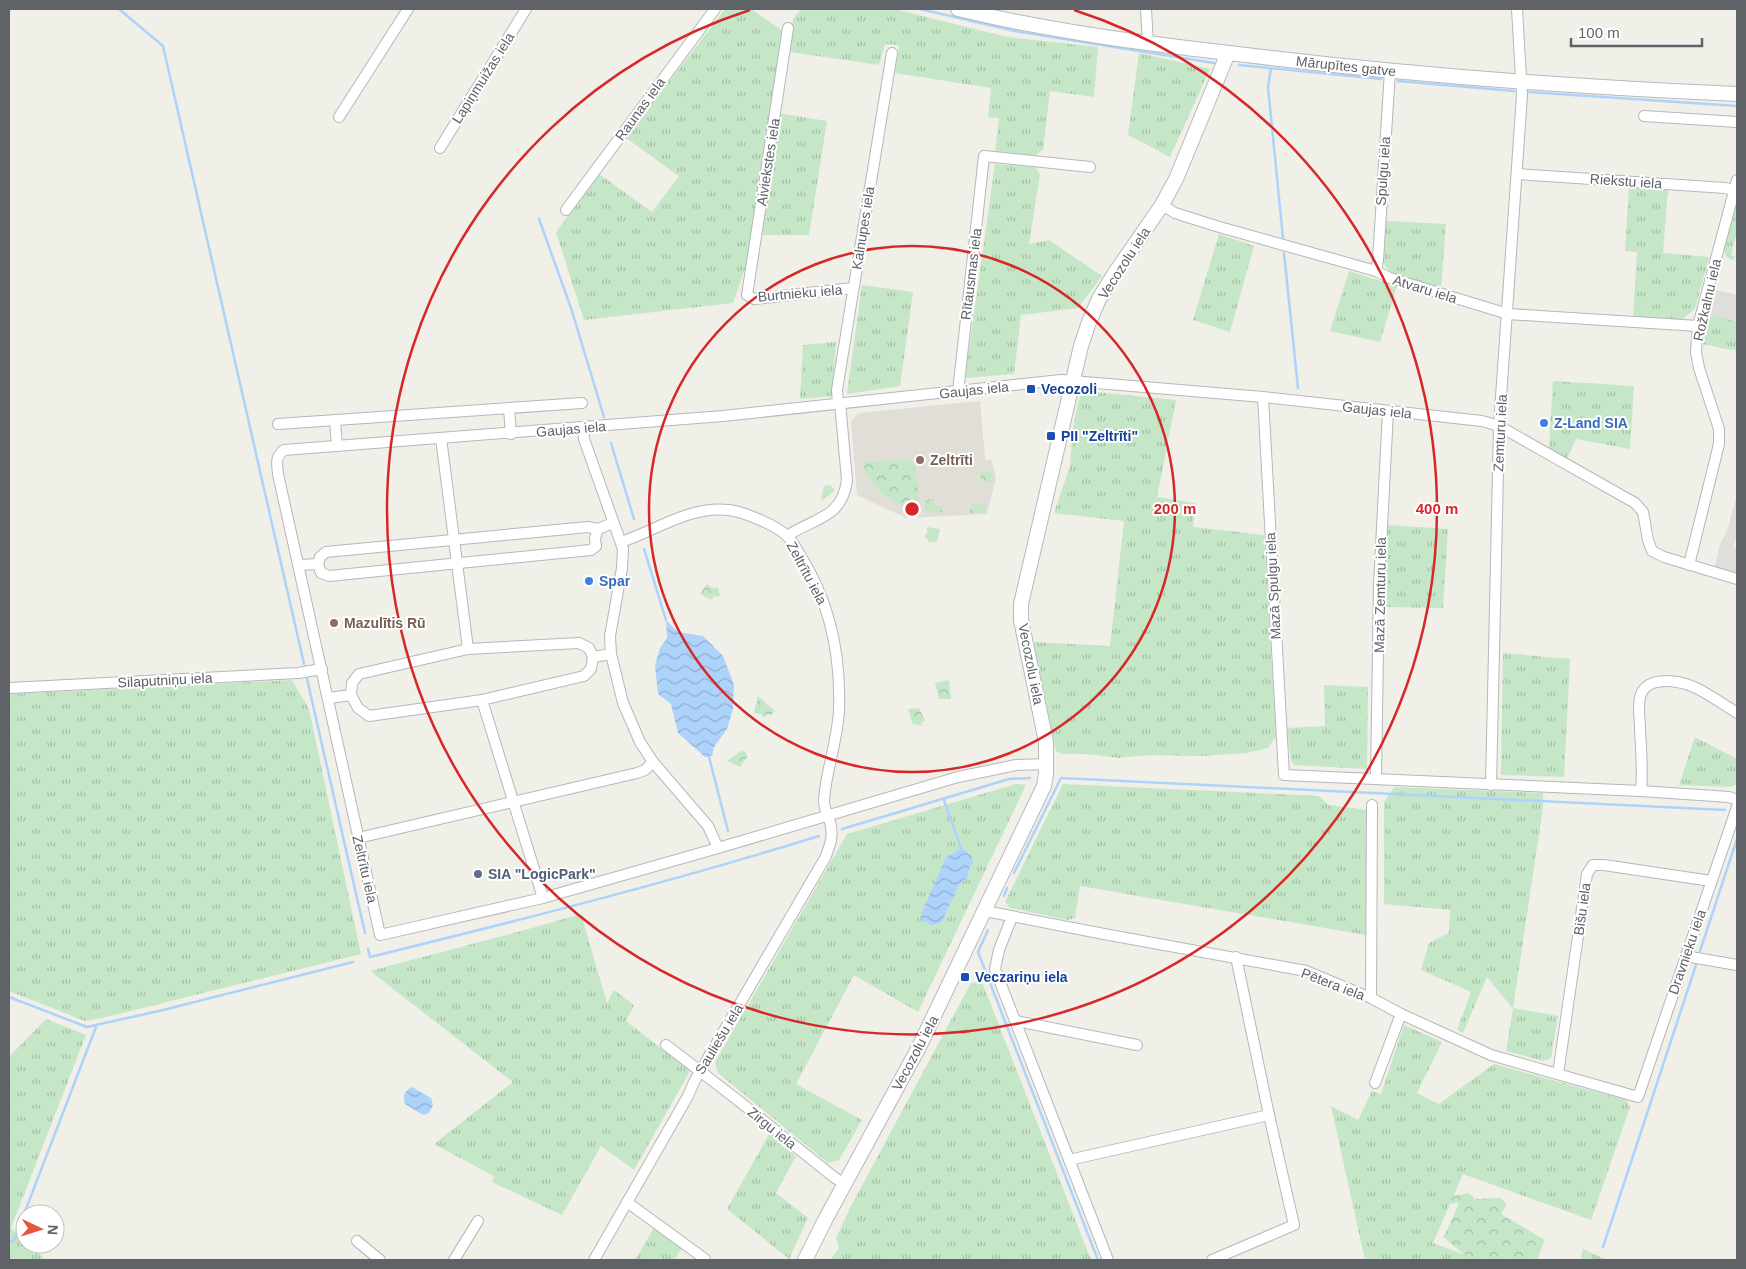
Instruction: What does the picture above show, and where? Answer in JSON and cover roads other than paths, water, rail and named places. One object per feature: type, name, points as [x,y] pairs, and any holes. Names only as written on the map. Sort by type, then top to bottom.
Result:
[{"type":"street","points":[[338,117],[408,9]]},
{"type":"street","name":"Lapiņmuižas iela","points":[[440,148],[526,9]]},
{"type":"street","name":"Raunas iela","points":[[566,210],[715,9]]},
{"type":"street","name":"Mārupītes gatve","points":[[958,9],[1032,26],[1148,44],[1390,71],[1737,94]]},
{"type":"street","points":[[1146,9],[1148,44]]},
{"type":"street","name":"Zemturu iela","points":[[1491,785],[1499,426],[1522,95],[1517,9]]},
{"type":"street","name":"Aiviekstes iela","points":[[747,295],[788,28]]},
{"type":"street","name":"Kalnupes iela","points":[[787,536],[831,513],[840,505],[846,493],[847,480],[838,390],[892,53]]},
{"type":"street","name":"Vecozolu iela","points":[[805,1260],[919,1047],[1044,786],[1046,764],[1043,727],[1020,604],[1073,380],[1088,322],[1115,273],[1162,204],[1176,179],[1228,53]]},
{"type":"street","name":"Spulgu iela","points":[[1376,271],[1390,71]]},
{"type":"street","points":[[1644,116],[1737,122]]},
{"type":"street","name":"Rītausmas iela","points":[[958,392],[984,156],[1090,168]]},
{"type":"street","name":"Riekstu iela","points":[[1518,174],[1725,188],[1736,185]]},
{"type":"street","name":"Rožkalnu iela","points":[[1689,565],[1719,444],[1719,428],[1699,368],[1696,352],[1698,326],[1736,185]]},
{"type":"street","name":"Atvaru iela","points":[[1162,204],[1176,213],[1216,226],[1376,271],[1390,278],[1508,314],[1698,326]]},
{"type":"street","name":"Burtnieku iela","points":[[747,295],[754,299],[853,288]]},
{"type":"street","name":"Gaujas iela","points":[[276,460],[277,456],[284,450],[739,415],[839,403],[1073,380],[1263,397],[1482,422],[1499,426],[1635,503],[1643,512],[1652,551],[1664,557],[1737,579]]},
{"type":"street","name":"Mazā Spulgu iela","points":[[1263,397],[1284,775],[1376,779]]},
{"type":"street","points":[[278,424],[582,403]]},
{"type":"street","points":[[509,408],[511,434]]},
{"type":"street","name":"Mazā Zemturu iela","points":[[1376,779],[1379,586],[1388,411]]},
{"type":"street","points":[[335,420],[337,446]]},
{"type":"street","points":[[583,428],[584,439],[622,549],[622,568],[610,636],[611,654],[623,703],[640,742],[653,762],[708,826],[718,848]]},
{"type":"street","points":[[442,438],[468,648]]},
{"type":"street","name":"Zeltrītu iela","points":[[276,460],[380,935],[543,898],[990,769],[1016,765],[1046,764]]},
{"type":"street","name":"Zeltrītu iela","points":[[620,542],[680,518],[712,510],[728,510],[741,513],[773,527],[787,536],[804,562],[822,596],[833,629],[836,647],[839,712],[824,794],[827,815]]},
{"type":"street","points":[[598,529],[595,538],[596,546],[590,550],[329,576],[321,572],[318,564],[320,557],[326,552],[588,527],[598,529],[613,523]]},
{"type":"street","points":[[299,566],[318,564]]},
{"type":"street","points":[[579,643],[589,648],[593,657],[590,669],[584,676],[482,700],[370,716],[358,708],[351,695],[352,682],[359,674],[468,648],[579,643]]},
{"type":"street","points":[[593,657],[611,654]]},
{"type":"street","name":"Silaputniņu iela","points":[[9,688],[322,670]]},
{"type":"street","points":[[1641,791],[1639,709],[1641,694],[1646,687],[1660,681],[1686,684],[1737,713]]},
{"type":"street","points":[[329,698],[351,695]]},
{"type":"street","points":[[482,700],[543,898]]},
{"type":"street","points":[[358,838],[637,773],[646,770],[653,762]]},
{"type":"street","points":[[1376,779],[1641,791],[1729,797],[1737,800]]},
{"type":"street","points":[[1371,998],[1372,805]]},
{"type":"street","name":"Dravnieku iela","points":[[1638,1097],[1737,807]]},
{"type":"street","name":"Sauliešu iela","points":[[594,1260],[824,858],[832,837],[831,824],[827,815]]},
{"type":"street","name":"Bišu iela","points":[[1558,1074],[1587,874],[1593,865],[1711,881]]},
{"type":"street","name":"Pētera iela","points":[[985,911],[1306,971],[1371,998],[1401,1014],[1491,1055],[1638,1097]]},
{"type":"street","points":[[1012,917],[999,950],[995,969],[1108,1260]]},
{"type":"street","points":[[1685,956],[1737,964]]},
{"type":"street","points":[[1212,1260],[1294,1225],[1236,957]]},
{"type":"street","points":[[1375,1083],[1401,1014]]},
{"type":"street","points":[[1016,1021],[1137,1045]]},
{"type":"street","name":"Zirgu iela","points":[[666,1045],[845,1184]]},
{"type":"street","points":[[1069,1160],[1269,1115]]},
{"type":"street","points":[[627,1202],[705,1259]]},
{"type":"street","points":[[454,1260],[478,1220]]},
{"type":"street","points":[[357,1241],[380,1260]]},
{"type":"water","points":[[666,620],[678,632],[703,636],[723,656],[734,685],[733,709],[727,729],[714,747],[712,756],[705,757],[678,733],[671,704],[658,694],[655,665],[660,648],[667,638]]},
{"type":"water","points":[[961,848],[966,850],[973,863],[969,869],[968,876],[959,885],[942,922],[932,926],[921,920],[921,914],[946,857]]},
{"type":"water","points":[[412,1087],[431,1098],[433,1105],[429,1113],[423,1115],[405,1104],[405,1094]]},
{"type":"waterway","points":[[119,9],[163,46],[304,664]]},
{"type":"waterway","points":[[920,9],[1015,31],[1214,63]]},
{"type":"waterway","points":[[1239,65],[1381,79]]},
{"type":"waterway","points":[[1271,68],[1268,87],[1283,238]]},
{"type":"waterway","points":[[1398,81],[1514,91]]},
{"type":"waterway","points":[[1529,92],[1737,106]]},
{"type":"waterway","points":[[539,219],[571,308],[604,417]]},
{"type":"waterway","points":[[1284,253],[1298,388]]},
{"type":"waterway","points":[[611,443],[634,519]]},
{"type":"waterway","points":[[644,549],[666,620]]},
{"type":"waterway","points":[[307,679],[365,933]]},
{"type":"waterway","points":[[709,757],[728,831]]},
{"type":"waterway","points":[[842,829],[1009,779],[1030,778]]},
{"type":"waterway","points":[[1014,873],[1061,778],[1725,810]]},
{"type":"waterway","points":[[944,800],[961,848]]},
{"type":"waterway","points":[[368,949],[370,957],[483,929],[652,885],[819,836]]},
{"type":"waterway","points":[[1700,951],[1737,839]]},
{"type":"waterway","points":[[1004,896],[1007,888]]},
{"type":"waterway","points":[[988,930],[978,952],[1098,1260]]},
{"type":"waterway","points":[[9,997],[87,1027],[159,1011],[353,962]]},
{"type":"waterway","points":[[1603,1247],[1696,965]]},
{"type":"waterway","points":[[9,1243],[14,1240],[96,1027]]},
{"type":"place","name":"Vecozoli","points":[[1031,389]]},
{"type":"place","name":"Z-Land SIA","points":[[1544,423]]},
{"type":"place","name":"PII \"Zeltrīti\"","points":[[1051,436]]},
{"type":"place","name":"Zeltrīti","points":[[920,460]]},
{"type":"place","name":"Spar","points":[[589,581]]},
{"type":"place","name":"Mazulītis Rū","points":[[334,623]]},
{"type":"place","name":"SIA \"LogicPark\"","points":[[478,874]]},
{"type":"place","name":"Veczariņu iela","points":[[965,977]]}]
